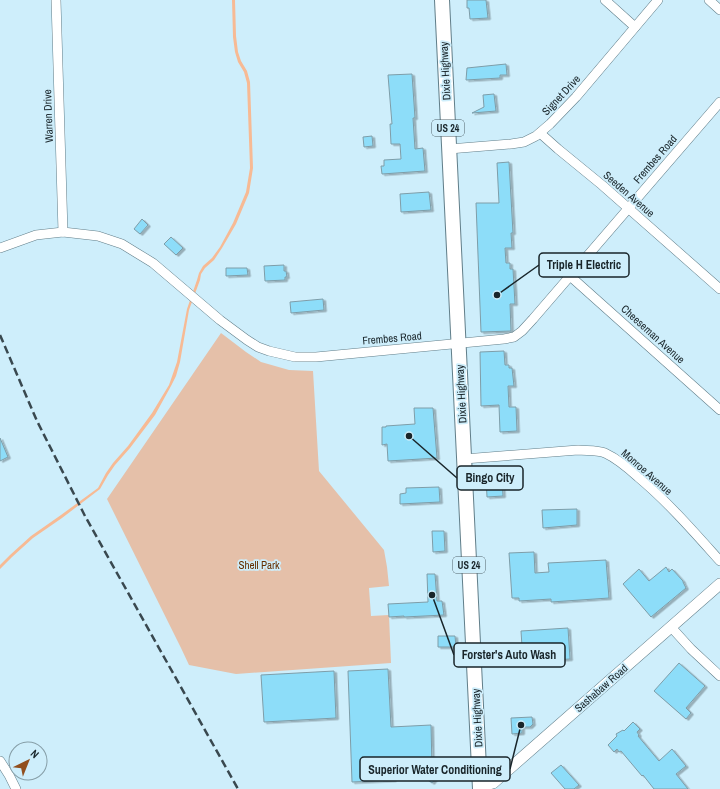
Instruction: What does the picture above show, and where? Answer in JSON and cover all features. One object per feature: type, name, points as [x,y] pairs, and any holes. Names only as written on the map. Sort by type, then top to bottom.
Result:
[{"type":"main road","name":"Dixie Highway","points":[[442,0],[480,788]]},
{"type":"street","name":"Warren Drive","points":[[56,0],[63,232]]},
{"type":"street","points":[[605,0],[635,27]]},
{"type":"street","name":"Signet Drive","points":[[450,149],[511,144],[524,142],[536,136],[576,97],[658,0]]},
{"type":"street","points":[[709,0],[720,10]]},
{"type":"street","name":"Frembes Road","points":[[0,248],[36,235],[63,232],[98,236],[122,244],[153,264],[215,316],[255,345],[269,351],[295,357],[316,357],[459,344],[514,337],[530,323],[720,102]]},
{"type":"street","name":"Seeden Avenue","points":[[540,133],[602,185],[720,289]]},
{"type":"street","name":"Cheeseman Avenue","points":[[570,276],[720,410]]},
{"type":"street","name":"Monroe Avenue","points":[[464,459],[578,450],[604,453],[616,459],[649,486],[687,524],[720,561]]},
{"type":"street","name":"Sashabaw Road","points":[[480,788],[492,783],[720,584]]},
{"type":"street","points":[[670,627],[720,676]]},
{"type":"street","points":[[0,762],[16,789]]},
{"type":"green space","name":"Shell Park","points":[[221,333],[261,362],[289,370],[313,371],[319,471],[384,550],[389,586],[369,588],[371,616],[389,615],[391,663],[236,674],[189,665],[107,499]]},
{"type":"shaded area","points":[[232,0],[235,0],[238,52],[247,71],[250,82],[253,168],[249,193],[236,224],[214,260],[201,274],[189,310],[180,362],[176,376],[155,415],[115,465],[100,489],[33,538],[0,569],[0,565],[31,536],[98,488],[106,473],[152,413],[169,385],[177,362],[187,309],[199,273],[203,266],[212,258],[220,247],[233,223],[246,192],[250,168],[247,83],[235,52]]},
{"type":"building","points":[[467,0],[486,0],[488,18],[470,19],[469,8],[467,8]]},
{"type":"building","points":[[506,64],[507,75],[500,75],[500,78],[466,80],[467,68]]},
{"type":"building","points":[[412,74],[415,118],[413,118],[415,149],[423,148],[425,171],[382,174],[381,166],[384,166],[384,160],[401,159],[400,144],[391,144],[390,124],[392,124],[388,75]]},
{"type":"building","points":[[494,94],[496,111],[472,113],[484,107],[483,95]]},
{"type":"building","points":[[372,136],[373,146],[364,147],[363,137]]},
{"type":"building","points":[[509,162],[513,233],[511,233],[512,248],[505,248],[506,263],[510,263],[510,269],[513,269],[515,304],[510,304],[511,331],[481,332],[476,203],[499,203],[497,163]]},
{"type":"building","points":[[429,192],[431,210],[401,212],[400,194]]},
{"type":"building","points":[[142,219],[148,225],[140,234],[134,229]]},
{"type":"building","points":[[171,237],[183,248],[176,255],[164,244]]},
{"type":"building","points":[[284,265],[284,271],[286,271],[287,277],[285,277],[285,280],[265,281],[264,266]]},
{"type":"building","points":[[226,268],[247,268],[248,275],[226,276]]},
{"type":"building","points":[[323,299],[324,310],[291,313],[290,302]]},
{"type":"building","points":[[504,351],[505,365],[509,365],[509,368],[512,368],[514,386],[508,386],[509,407],[516,407],[517,431],[500,432],[499,405],[481,406],[480,352]]},
{"type":"building","points":[[414,408],[433,408],[437,458],[388,461],[387,444],[382,445],[382,427],[415,424]]},
{"type":"building","points":[[0,438],[8,457],[0,461]]},
{"type":"building","points":[[486,478],[502,478],[503,496],[487,497]]},
{"type":"building","points":[[439,487],[440,502],[400,504],[400,494],[406,493],[406,488]]},
{"type":"building","points":[[577,509],[577,525],[543,528],[542,510]]},
{"type":"building","points":[[432,531],[444,531],[445,551],[433,552]]},
{"type":"building","points":[[534,552],[535,573],[549,572],[548,563],[606,560],[609,598],[551,602],[551,599],[519,601],[519,598],[512,598],[509,553]]},
{"type":"building","points":[[666,567],[669,572],[672,569],[683,581],[686,588],[651,617],[623,584],[639,569],[649,581]]},
{"type":"building","points":[[427,574],[435,574],[437,601],[442,601],[444,615],[389,617],[388,604],[428,602]]},
{"type":"building","points":[[568,628],[570,659],[523,662],[521,631]]},
{"type":"building","points":[[438,636],[455,636],[456,647],[438,647]]},
{"type":"building","points":[[679,663],[705,686],[686,708],[691,713],[686,719],[654,691]]},
{"type":"building","points":[[388,669],[391,727],[431,725],[432,767],[440,773],[432,783],[424,777],[352,782],[348,671]]},
{"type":"building","points":[[334,671],[336,718],[264,722],[261,675]]},
{"type":"building","points":[[532,717],[533,724],[530,727],[522,727],[522,733],[512,734],[511,718]]},
{"type":"building","points":[[633,722],[640,729],[637,732],[639,735],[638,736],[659,761],[672,749],[686,766],[676,774],[688,789],[654,789],[621,751],[619,752],[617,749],[614,752],[608,745],[617,736],[616,734],[623,730],[624,731]]},
{"type":"building","points":[[561,765],[579,785],[574,789],[565,789],[551,773]]},
{"type":"railway","points":[[0,335],[37,421],[85,516],[238,789]]},
{"type":"place","name":"Triple H Electric","points":[[497,295]]},
{"type":"place","name":"Bingo City","points":[[409,436]]},
{"type":"place","name":"Forster's Auto Wash","points":[[432,595]]},
{"type":"place","name":"Superior Water Conditioning","points":[[521,725]]}]
